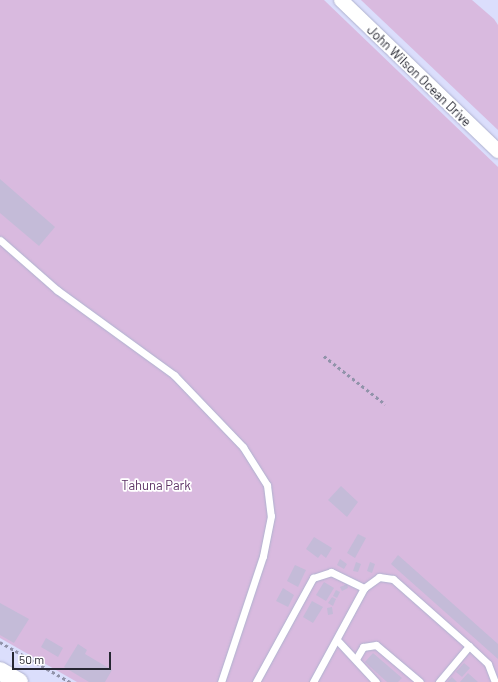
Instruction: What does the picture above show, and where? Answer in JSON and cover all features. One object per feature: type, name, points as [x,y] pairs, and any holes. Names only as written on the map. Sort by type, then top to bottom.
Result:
[{"type":"street","name":"John Wilson Ocean Drive","points":[[341,0],[498,151]]},
{"type":"street","points":[[0,671],[19,682]]},
{"type":"lane","points":[[0,240],[57,290],[174,375],[243,448],[266,485],[271,516],[263,556],[221,682]]},
{"type":"lane","points":[[256,682],[313,578],[331,572],[364,588]]},
{"type":"lane","points":[[313,682],[337,640],[341,624],[364,588],[379,577],[393,579],[470,646],[488,664],[495,682]]},
{"type":"lane","points":[[337,640],[376,682]]},
{"type":"lane","points":[[356,659],[363,647],[376,644],[420,682]]},
{"type":"lane","points":[[439,682],[470,646]]},
{"type":"path","points":[[324,356],[385,404]]},
{"type":"path","points":[[0,642],[70,682]]},
{"type":"green space","name":"Tahuna Park","points":[[0,0],[324,0],[498,167],[498,682],[77,682],[0,638]]},
{"type":"green space","points":[[361,0],[472,0],[494,19],[498,25],[498,130]]},
{"type":"building","points":[[0,179],[55,227],[39,246],[0,213]]},
{"type":"building","points":[[341,486],[358,502],[347,517],[328,500]]},
{"type":"building","points":[[358,534],[366,538],[355,558],[347,553]]},
{"type":"building","points":[[314,537],[332,548],[326,558],[321,554],[318,558],[306,549]]},
{"type":"building","points":[[398,555],[498,644],[498,659],[391,564]]},
{"type":"building","points":[[340,559],[347,564],[344,569],[337,565]]},
{"type":"building","points":[[356,562],[361,564],[358,572],[353,571]]},
{"type":"building","points":[[370,562],[375,564],[372,573],[367,571]]},
{"type":"building","points":[[295,565],[306,570],[298,587],[287,581]]},
{"type":"building","points":[[324,582],[334,588],[326,601],[316,595]]},
{"type":"building","points":[[347,584],[348,588],[342,591],[340,587]]},
{"type":"building","points":[[283,588],[294,595],[288,607],[276,601]]},
{"type":"building","points":[[336,590],[340,592],[337,598],[333,596]]},
{"type":"building","points":[[332,597],[336,599],[333,606],[328,603]]},
{"type":"building","points":[[312,601],[323,607],[313,623],[303,617]]},
{"type":"building","points":[[0,603],[29,619],[14,643],[0,635]]},
{"type":"building","points":[[332,607],[333,614],[328,615],[327,608]]},
{"type":"building","points":[[46,638],[63,648],[58,657],[41,647]]},
{"type":"building","points":[[78,644],[87,650],[85,654],[112,670],[105,682],[89,682],[64,667]]},
{"type":"building","points":[[373,653],[402,678],[398,682],[387,682],[365,662]]},
{"type":"building","points":[[464,663],[470,668],[462,677],[456,672]]},
{"type":"building","points":[[468,673],[469,674],[478,682],[460,682]]},
{"type":"building","points":[[452,677],[457,682],[447,682]]}]
